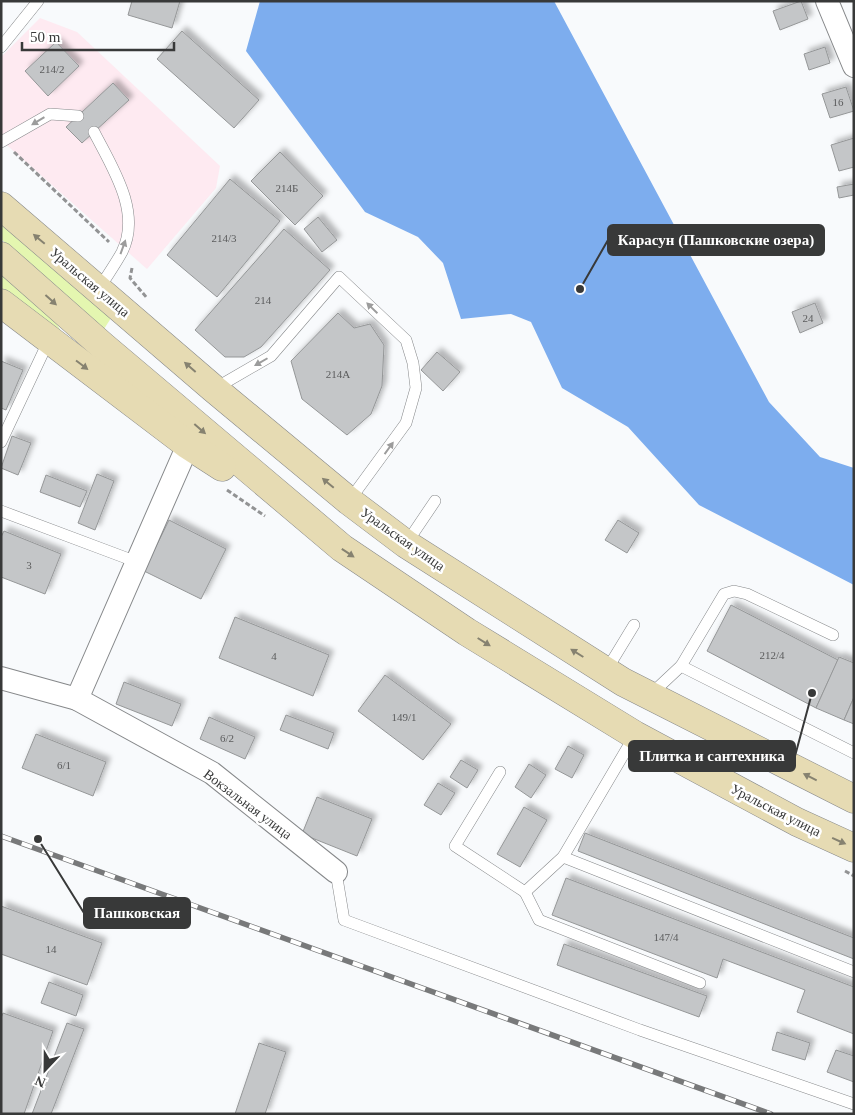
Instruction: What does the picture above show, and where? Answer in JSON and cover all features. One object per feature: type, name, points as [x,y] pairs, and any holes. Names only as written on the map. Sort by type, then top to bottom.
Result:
[{"type":"main road","name":"Уральская улица","points":[[1,206],[214,389],[350,501],[406,544],[606,672],[854,800]]},
{"type":"main road","name":"Уральская улица","points":[[1,256],[104,347],[310,523],[342,548],[467,632],[635,735],[797,822],[854,848]]},
{"type":"main road","points":[[1,303],[188,445],[310,523]]},
{"type":"street","points":[[827,1],[854,66]]},
{"type":"street","points":[[78,699],[188,445]]},
{"type":"street","name":"Вокзальная улица","points":[[1,678],[78,699],[212,773],[336,872]]},
{"type":"lane","points":[[1,47],[38,1]]},
{"type":"lane","points":[[2,142],[50,114],[78,116]]},
{"type":"lane","points":[[94,132],[117,178],[128,213],[129,229],[122,251],[99,289]]},
{"type":"lane","points":[[214,389],[271,356],[339,276],[406,340],[413,363],[416,388],[406,423],[350,501]]},
{"type":"lane","points":[[1,442],[49,340]]},
{"type":"lane","points":[[406,544],[435,501]]},
{"type":"lane","points":[[1,511],[137,562]]},
{"type":"lane","points":[[650,696],[681,666],[724,594],[734,591],[747,594],[833,635]]},
{"type":"lane","points":[[606,672],[634,625]]},
{"type":"lane","points":[[681,666],[854,753]]},
{"type":"lane","points":[[525,892],[563,857],[635,735]]},
{"type":"lane","points":[[500,772],[455,846],[525,892],[539,920],[700,982]]},
{"type":"lane","points":[[563,857],[854,972]]},
{"type":"lane","points":[[336,872],[344,920],[640,1030],[854,1104]]},
{"type":"path","points":[[2,142],[112,245],[134,260],[130,278],[154,305]]},
{"type":"shaded area","points":[[40,18],[77,32],[220,166],[216,188],[147,269],[1,140],[1,57]]},
{"type":"green space","points":[[1,216],[113,315],[104,329],[1,239]]},
{"type":"green space","points":[[1,265],[44,302],[65,338],[1,289]]},
{"type":"water","points":[[260,1],[554,1],[769,402],[820,457],[854,468],[854,585],[699,505],[628,427],[562,388],[531,322],[511,314],[461,319],[443,263],[418,237],[365,212],[246,51]]},
{"type":"building","points":[[132,1],[180,1],[172,28],[128,15]]},
{"type":"building","points":[[801,1],[808,19],[780,30],[773,11]]},
{"type":"building","points":[[182,31],[259,100],[234,128],[157,59]]},
{"type":"building","points":[[56,42],[79,66],[48,96],[25,71]]},
{"type":"building","points":[[825,47],[830,63],[809,70],[804,54]]},
{"type":"building","points":[[113,83],[129,100],[82,143],[66,127]]},
{"type":"building","points":[[846,87],[854,111],[830,118],[822,94]]},
{"type":"building","points":[[854,138],[854,167],[839,171],[831,145]]},
{"type":"building","points":[[280,152],[323,196],[295,225],[251,181]]},
{"type":"building","points":[[230,179],[280,221],[217,297],[167,255]]},
{"type":"building","points":[[854,184],[854,195],[839,198],[837,187]]},
{"type":"building","points":[[318,217],[337,240],[322,252],[304,229]]},
{"type":"building","points":[[284,229],[330,270],[261,347],[244,357],[225,357],[195,330]]},
{"type":"building","points":[[815,303],[823,323],[800,333],[792,312]]},
{"type":"building","points":[[338,313],[354,328],[370,324],[384,345],[382,386],[371,414],[347,435],[302,399],[291,361]]},
{"type":"building","points":[[437,352],[460,372],[443,391],[421,370]]},
{"type":"building","points":[[1,361],[23,370],[6,410],[1,408]]},
{"type":"building","points":[[12,436],[31,443],[18,475],[1,468]]},
{"type":"building","points":[[97,474],[114,481],[95,530],[78,523]]},
{"type":"building","points":[[46,475],[87,491],[80,507],[40,492]]},
{"type":"building","points":[[169,520],[226,549],[201,599],[144,571]]},
{"type":"building","points":[[618,520],[639,533],[627,553],[605,540]]},
{"type":"building","points":[[4,531],[61,554],[45,594],[1,577],[1,537]]},
{"type":"building","points":[[731,605],[838,660],[816,708],[707,651]]},
{"type":"building","points":[[235,617],[329,655],[313,696],[219,658]]},
{"type":"building","points":[[839,657],[854,663],[854,697],[844,720],[816,708]]},
{"type":"building","points":[[385,675],[451,724],[423,760],[358,711]]},
{"type":"building","points":[[124,682],[181,704],[172,726],[116,704]]},
{"type":"building","points":[[854,697],[854,724],[844,720]]},
{"type":"building","points":[[286,715],[334,733],[328,749],[280,730]]},
{"type":"building","points":[[209,717],[255,737],[245,759],[200,739]]},
{"type":"building","points":[[36,734],[106,762],[93,796],[22,768]]},
{"type":"building","points":[[568,746],[584,755],[572,778],[555,769]]},
{"type":"building","points":[[461,760],[478,770],[467,788],[450,777]]},
{"type":"building","points":[[529,764],[546,775],[531,798],[515,787]]},
{"type":"building","points":[[438,783],[455,793],[441,815],[424,805]]},
{"type":"building","points":[[317,797],[372,819],[357,856],[302,834]]},
{"type":"building","points":[[524,807],[547,820],[520,867],[497,854]]},
{"type":"building","points":[[585,833],[854,938],[854,959],[578,851]]},
{"type":"building","points":[[566,878],[854,987],[854,1034],[797,1012],[805,990],[723,959],[717,978],[552,915]]},
{"type":"building","points":[[1,906],[102,943],[87,985],[1,954]]},
{"type":"building","points":[[564,944],[707,996],[699,1017],[557,965]]},
{"type":"building","points":[[49,982],[83,995],[76,1016],[41,1003]]},
{"type":"building","points":[[3,1013],[53,1031],[24,1114],[1,1114],[1,1018]]},
{"type":"building","points":[[67,1023],[84,1029],[51,1114],[32,1114]]},
{"type":"building","points":[[777,1032],[810,1043],[805,1060],[772,1050]]},
{"type":"building","points":[[259,1043],[286,1052],[265,1114],[235,1114]]},
{"type":"building","points":[[836,1050],[854,1056],[854,1082],[827,1072]]},
{"type":"railway","points":[[1,836],[771,1114]]},
{"type":"place","name":"Карасун (Пашковские озера)","points":[[580,289]]},
{"type":"place","name":"Плитка и сантехника","points":[[812,693]]},
{"type":"place","name":"Пашковская","points":[[38,839]]}]
